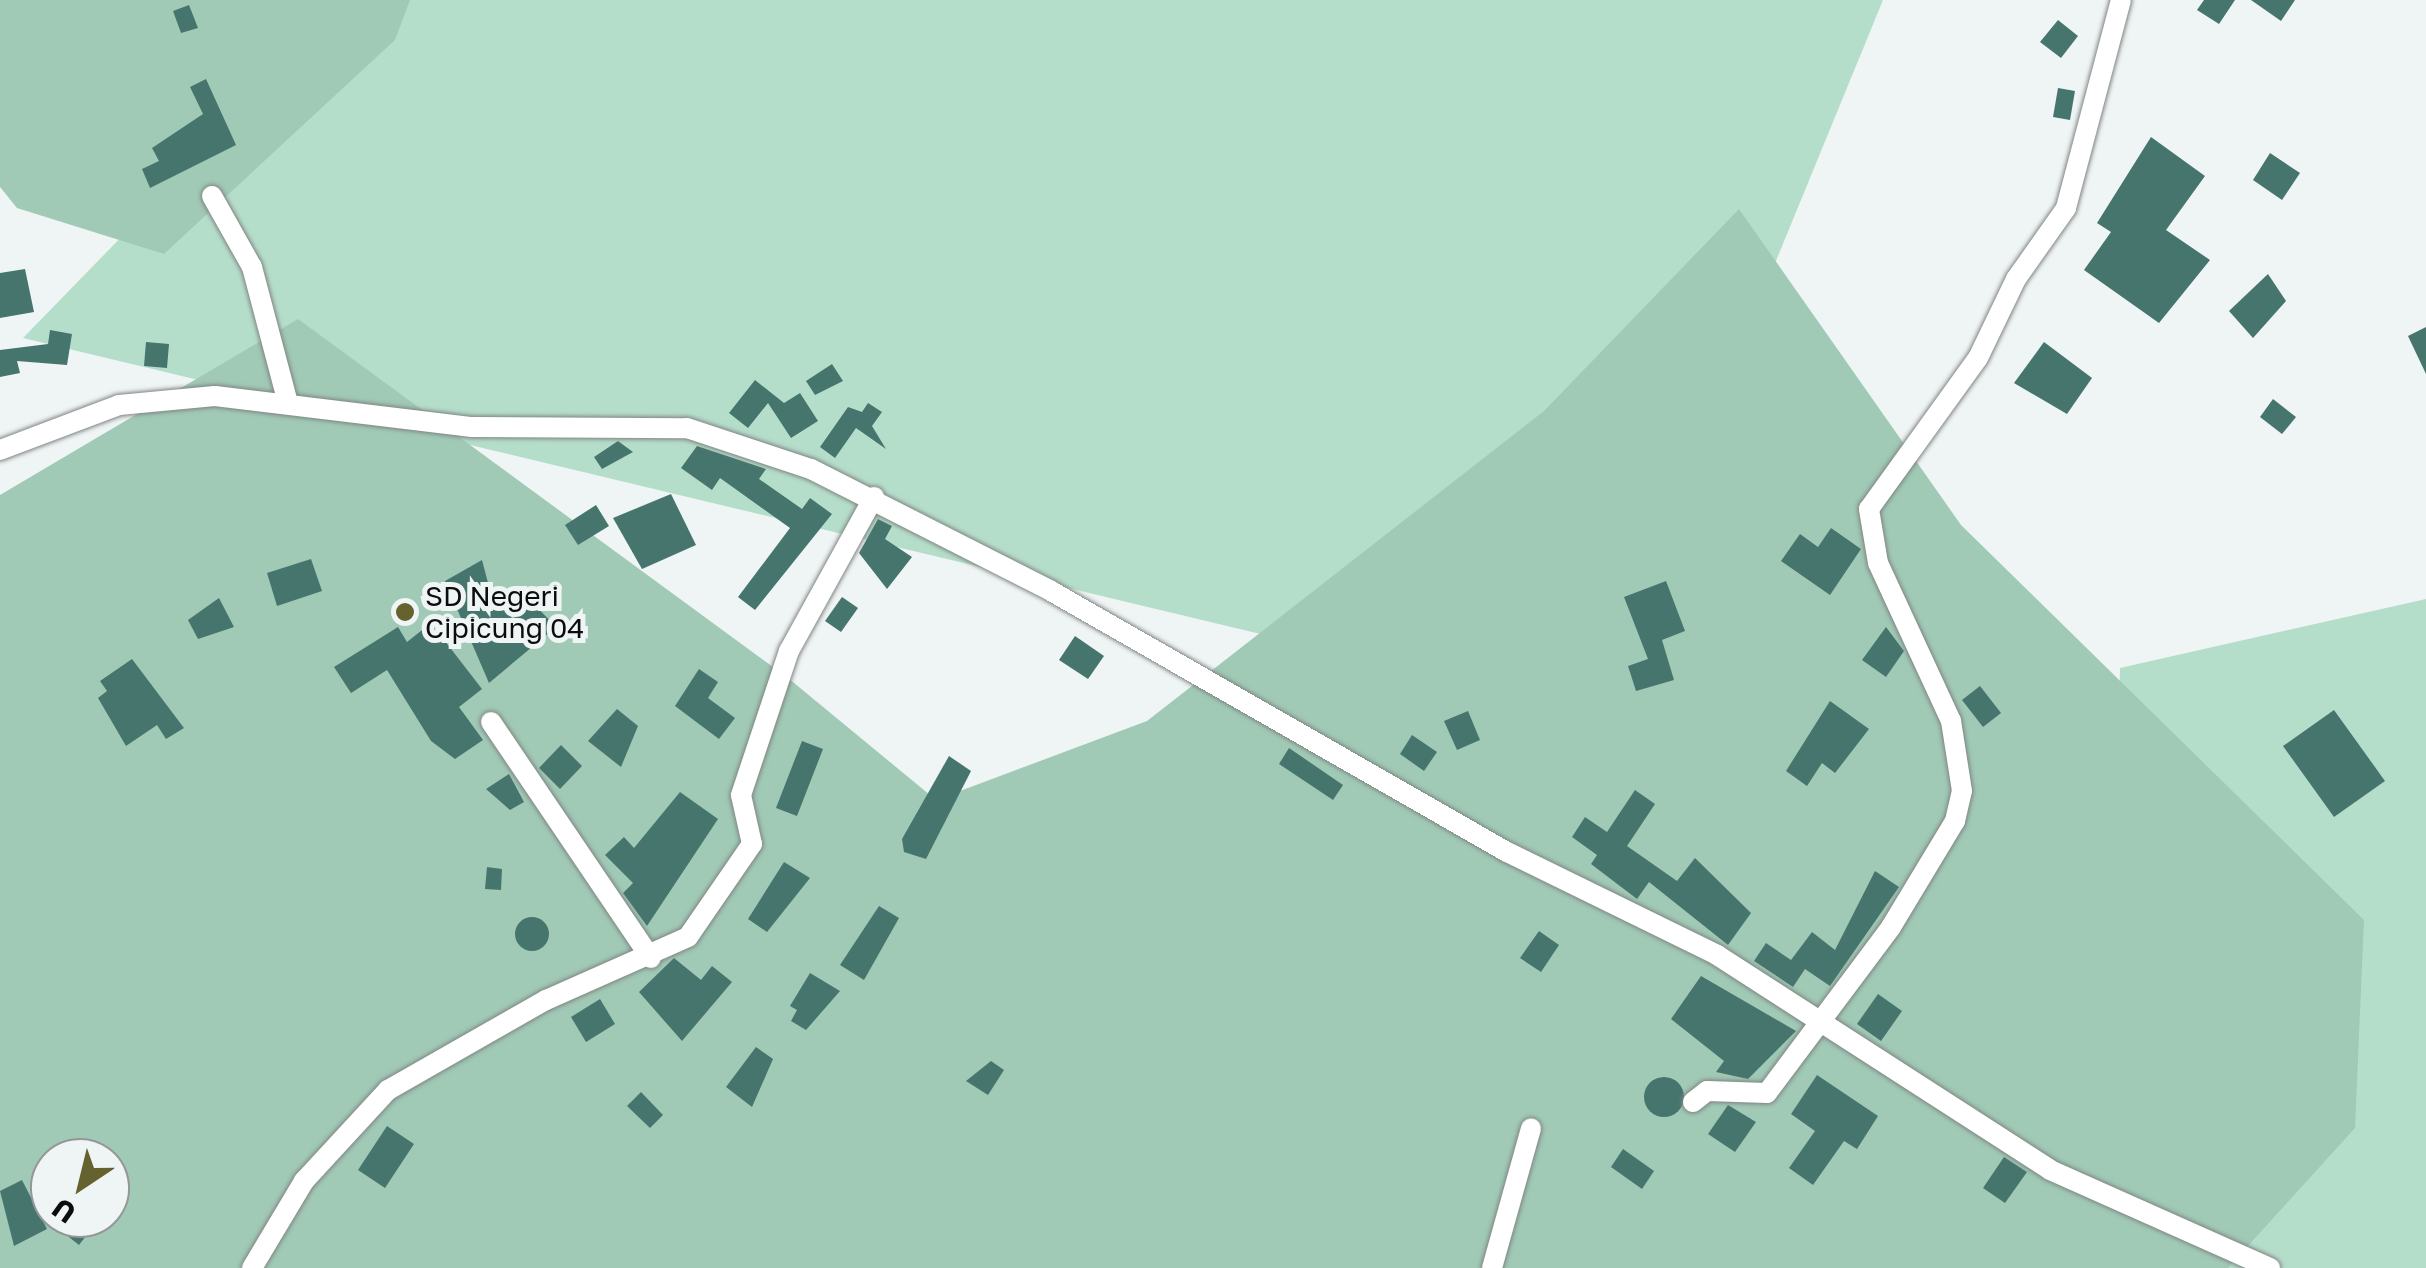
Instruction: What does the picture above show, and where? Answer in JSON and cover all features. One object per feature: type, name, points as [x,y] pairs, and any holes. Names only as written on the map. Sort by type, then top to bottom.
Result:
[{"type":"street","points":[[1693,1102],[1718,1090],[1758,1099],[1823,1022],[1936,857],[1962,791],[1951,721],[1878,562],[1868,509],[1978,358],[2016,279],[2066,208],[2120,0]]},
{"type":"street","points":[[212,196],[252,267],[288,402]]},
{"type":"street","points":[[0,450],[163,397],[288,402],[472,428],[687,428],[874,497],[1507,852],[1717,955],[2050,1170],[2270,1268]]},
{"type":"street","points":[[252,1268],[304,1181],[388,1090],[546,1000],[651,958],[688,938],[752,844],[741,795],[789,651],[874,497]]},
{"type":"street","points":[[491,722],[651,958]]},
{"type":"street","points":[[1492,1268],[1531,1128]]},
{"type":"green space","points":[[0,0],[410,0],[395,40],[164,254],[17,208],[0,187]]},
{"type":"green space","points":[[352,0],[1883,0],[1771,273],[1373,661],[23,338]]},
{"type":"green space","points":[[1739,209],[1961,525],[2364,920],[2355,1128],[2228,1268],[0,1268],[0,495],[298,319],[788,678],[936,800],[1147,721],[1544,411]]},
{"type":"green space","points":[[2426,599],[2426,1268],[2107,1268],[2120,668]]},
{"type":"building","points":[[2204,0],[2235,0],[2219,24],[2197,10]]},
{"type":"building","points":[[2251,0],[2295,0],[2281,21]]},
{"type":"building","points":[[189,5],[198,28],[181,33],[173,11]]},
{"type":"building","points":[[2058,20],[2078,36],[2061,58],[2040,42]]},
{"type":"building","points":[[206,79],[236,145],[150,188],[142,169],[159,161],[152,148],[203,114],[190,87]]},
{"type":"building","points":[[2058,88],[2075,91],[2070,120],[2053,117]]},
{"type":"building","points":[[2151,137],[2205,176],[2166,230],[2210,260],[2159,323],[2084,270],[2111,232],[2097,223]]},
{"type":"building","points":[[2270,153],[2300,173],[2282,200],[2253,180]]},
{"type":"building","points":[[25,269],[34,312],[0,318],[0,273]]},
{"type":"building","points":[[2268,274],[2286,301],[2253,338],[2229,311]]},
{"type":"building","points":[[2426,327],[2426,374],[2408,336]]},
{"type":"building","points":[[50,330],[72,334],[67,365],[17,361],[20,373],[0,377],[0,350],[48,344]]},
{"type":"building","points":[[146,342],[169,344],[167,368],[144,366]]},
{"type":"building","points":[[2044,342],[2092,378],[2067,414],[2014,383]]},
{"type":"building","points":[[832,364],[843,381],[815,395],[806,381]]},
{"type":"building","points":[[755,380],[784,403],[800,393],[818,421],[791,438],[768,403],[748,428],[729,413]]},
{"type":"building","points":[[2273,399],[2296,417],[2282,434],[2260,417]]},
{"type":"building","points":[[868,403],[882,412],[872,426],[886,449],[856,428],[835,458],[820,447],[848,407],[862,412]]},
{"type":"building","points":[[618,441],[633,452],[602,469],[594,457]]},
{"type":"building","points":[[697,446],[766,469],[759,479],[802,509],[810,498],[832,514],[755,610],[738,597],[790,528],[720,478],[712,490],[681,468]]},
{"type":"building","points":[[671,494],[696,545],[642,569],[613,518]]},
{"type":"building","points":[[596,505],[609,526],[578,545],[565,525]]},
{"type":"building","points":[[878,519],[892,526],[885,539],[912,557],[887,589],[859,553]]},
{"type":"building","points":[[1831,528],[1861,549],[1830,595],[1781,561],[1800,534],[1818,547]]},
{"type":"building","points":[[311,559],[322,591],[277,606],[267,573]]},
{"type":"building","points":[[482,560],[492,598],[513,619],[531,601],[556,627],[489,683],[445,581]]},
{"type":"building","points":[[1666,581],[1685,631],[1662,640],[1674,680],[1636,691],[1628,666],[1648,659],[1624,597]]},
{"type":"building","points":[[842,597],[858,608],[841,632],[825,621]]},
{"type":"building","points":[[219,598],[234,627],[198,639],[188,620]]},
{"type":"building","points":[[431,623],[482,689],[459,707],[483,740],[455,759],[431,741],[387,670],[351,693],[334,667],[398,627],[407,642]]},
{"type":"building","points":[[1886,627],[1904,651],[1886,677],[1862,660]]},
{"type":"building","points":[[1075,636],[1104,656],[1088,679],[1059,660]]},
{"type":"building","points":[[132,659],[184,728],[166,739],[157,725],[126,746],[98,698],[107,691],[100,681]]},
{"type":"building","points":[[699,669],[718,682],[708,698],[735,718],[719,739],[675,706]]},
{"type":"building","points":[[1980,686],[2001,713],[1983,727],[1962,700]]},
{"type":"building","points":[[1830,701],[1869,729],[1835,773],[1822,763],[1807,786],[1786,771]]},
{"type":"building","points":[[617,709],[638,726],[621,767],[588,741]]},
{"type":"building","points":[[2334,710],[2385,781],[2334,817],[2283,746]]},
{"type":"building","points":[[1468,711],[1480,740],[1457,750],[1444,721]]},
{"type":"building","points":[[1412,735],[1437,752],[1424,771],[1400,754]]},
{"type":"building","points":[[802,741],[823,749],[797,816],[776,808]]},
{"type":"building","points":[[561,745],[582,766],[560,789],[539,768]]},
{"type":"building","points":[[1289,748],[1343,785],[1333,800],[1279,764]]},
{"type":"building","points":[[949,756],[971,771],[926,859],[904,852],[902,839]]},
{"type":"building","points":[[509,774],[524,802],[510,810],[486,789]]},
{"type":"building","points":[[1635,790],[1655,804],[1627,846],[1677,881],[1695,858],[1751,913],[1728,945],[1649,882],[1637,899],[1591,864],[1597,855],[1572,837],[1585,817],[1607,832]]},
{"type":"building","points":[[680,792],[718,819],[647,926],[623,893],[633,883],[605,855],[624,837],[634,848]]},
{"type":"building","points":[[784,862],[810,878],[767,932],[748,919]]},
{"type":"building","points":[[487,867],[502,869],[501,890],[485,889]]},
{"type":"building","points":[[1875,871],[1899,887],[1830,986],[1805,969],[1793,987],[1754,961],[1766,943],[1791,960],[1812,932],[1835,950]]},
{"type":"building","points":[[879,906],[899,918],[864,980],[840,965]]},
{"type":"building","points":[[532,917],[544,922],[549,934],[544,946],[532,951],[520,946],[515,934],[520,922]]},
{"type":"building","points":[[1539,931],[1559,945],[1541,972],[1520,958]]},
{"type":"building","points":[[674,958],[701,980],[712,966],[732,982],[682,1041],[639,992]]},
{"type":"building","points":[[810,973],[840,991],[806,1030],[791,1021],[797,1010],[790,1006]]},
{"type":"building","points":[[1701,976],[1796,1031],[1748,1079],[1716,1072],[1724,1061],[1671,1019]]},
{"type":"building","points":[[1878,994],[1902,1011],[1881,1041],[1857,1024]]},
{"type":"building","points":[[600,999],[615,1024],[586,1042],[571,1017]]},
{"type":"building","points":[[756,1047],[773,1059],[752,1107],[726,1087]]},
{"type":"building","points":[[991,1061],[1004,1070],[988,1095],[966,1081]]},
{"type":"building","points":[[1817,1075],[1878,1116],[1857,1149],[1844,1141],[1813,1185],[1789,1168],[1815,1131],[1791,1114]]},
{"type":"building","points":[[1664,1077],[1678,1083],[1684,1097],[1678,1111],[1664,1117],[1650,1111],[1644,1097],[1650,1083]]},
{"type":"building","points":[[641,1092],[663,1115],[650,1128],[627,1106]]},
{"type":"building","points":[[1728,1105],[1756,1122],[1735,1152],[1708,1134]]},
{"type":"building","points":[[387,1126],[414,1144],[385,1188],[358,1170]]},
{"type":"building","points":[[1623,1149],[1654,1171],[1642,1189],[1611,1167]]},
{"type":"building","points":[[2004,1157],[2027,1172],[2005,1203],[1983,1188]]},
{"type":"building","points":[[22,1180],[30,1196],[30,1238],[14,1246],[0,1191]]},
{"type":"place","name":"SD Negeri Cipicung 04","points":[[405,612]]}]
